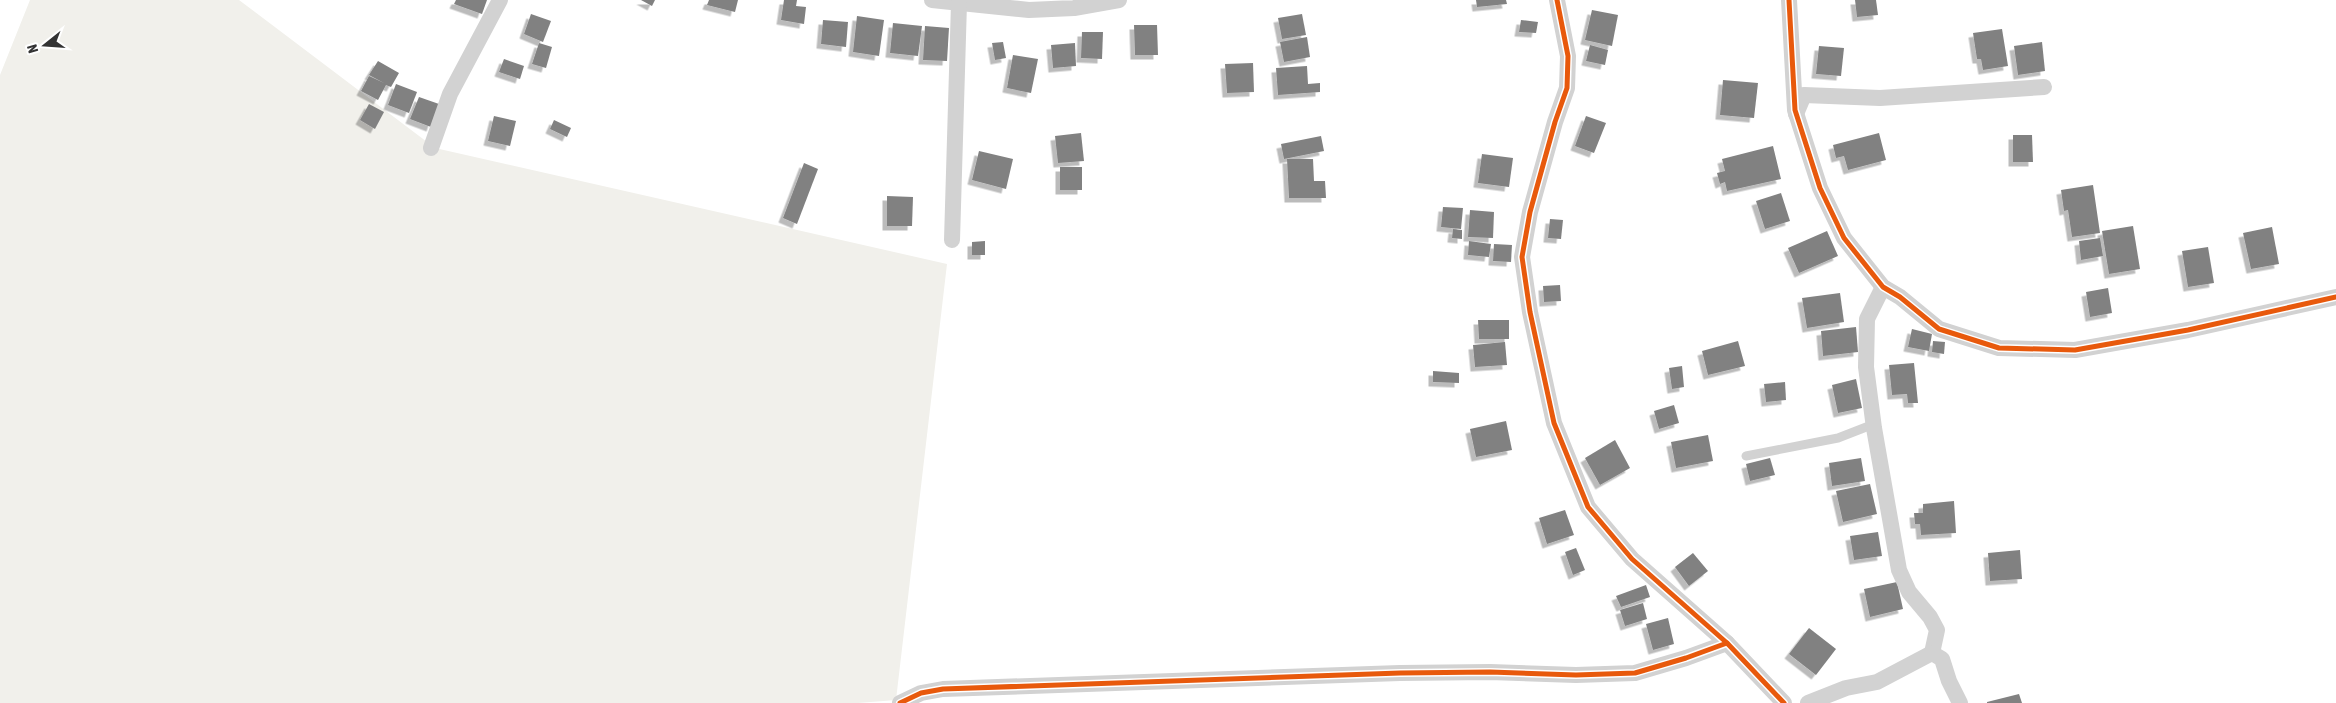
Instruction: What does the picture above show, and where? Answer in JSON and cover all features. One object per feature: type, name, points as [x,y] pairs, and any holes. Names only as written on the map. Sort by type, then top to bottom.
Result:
[{"type":"street","points":[[431,148],[450,94],[500,0]]},
{"type":"street","points":[[932,0],[1029,10],[1074,8],[1119,0]]},
{"type":"street","points":[[1557,0],[1568,56],[1567,88],[1555,122],[1530,212],[1522,256],[1530,312],[1554,423],[1588,506],[1632,559],[1727,643],[1784,703]]},
{"type":"street","points":[[1789,0],[1796,114],[1820,188],[1844,238],[1883,287],[1900,297],[1939,329],[1999,348],[2076,350],[2188,330],[2336,298]]},
{"type":"street","points":[[952,240],[959,3]]},
{"type":"street","points":[[1796,114],[1804,95],[1880,98],[2044,87]]},
{"type":"street","points":[[1883,287],[1867,319],[1866,367],[1899,570],[1910,592],[1930,617],[1936,630],[1932,653]]},
{"type":"street","points":[[900,703],[921,694],[944,689],[1400,673],[1490,672],[1576,675],[1634,673],[1686,658],[1727,643]]},
{"type":"street","points":[[1808,703],[1846,688],[1877,682],[1932,653]]},
{"type":"street","points":[[1932,653],[1942,659],[1949,681],[1960,703]]},
{"type":"lane","points":[[1746,456],[1838,438],[1874,424]]},
{"type":"shaded area","points":[[30,0],[239,0],[435,148],[947,264],[896,700],[858,703],[0,703],[0,75]]},
{"type":"building","points":[[456,0],[487,0],[482,14],[454,4]]},
{"type":"building","points":[[641,0],[655,0],[652,6]]},
{"type":"building","points":[[709,0],[738,0],[735,12],[707,5]]},
{"type":"building","points":[[784,0],[797,0],[796,6],[806,7],[804,24],[781,20]]},
{"type":"building","points":[[1476,0],[1506,0],[1507,4],[1477,7]]},
{"type":"building","points":[[1855,0],[1876,0],[1878,15],[1857,17]]},
{"type":"building","points":[[1592,10],[1618,15],[1612,46],[1585,40]]},
{"type":"building","points":[[531,14],[551,21],[543,42],[524,34]]},
{"type":"building","points":[[1302,14],[1306,35],[1282,39],[1278,18]]},
{"type":"building","points":[[857,16],[884,20],[879,56],[853,52]]},
{"type":"building","points":[[823,20],[848,22],[846,47],[821,44]]},
{"type":"building","points":[[1521,20],[1538,22],[1536,33],[1519,32]]},
{"type":"building","points":[[893,23],[922,26],[918,56],[890,53]]},
{"type":"building","points":[[1134,25],[1157,25],[1158,55],[1135,55]]},
{"type":"building","points":[[925,26],[949,28],[947,61],[923,60]]},
{"type":"building","points":[[2002,29],[2008,66],[1983,70],[1981,59],[1977,59],[1973,33]]},
{"type":"building","points":[[1082,32],[1103,32],[1102,59],[1081,58]]},
{"type":"building","points":[[1307,37],[1310,57],[1284,62],[1280,42]]},
{"type":"building","points":[[1003,42],[1006,58],[995,60],[992,43]]},
{"type":"building","points":[[2042,42],[2045,71],[2018,75],[2014,46]]},
{"type":"building","points":[[539,43],[552,47],[546,68],[532,64]]},
{"type":"building","points":[[1075,43],[1076,66],[1053,68],[1051,45]]},
{"type":"building","points":[[1590,45],[1608,50],[1605,65],[1586,61]]},
{"type":"building","points":[[1819,46],[1844,48],[1841,76],[1816,74]]},
{"type":"building","points":[[1013,55],[1038,59],[1031,93],[1007,88]]},
{"type":"building","points":[[504,59],[524,66],[520,79],[499,72]]},
{"type":"building","points":[[378,61],[399,73],[391,87],[386,85],[378,100],[361,91],[369,76],[384,83],[369,75]]},
{"type":"building","points":[[1253,63],[1254,92],[1227,93],[1225,64]]},
{"type":"building","points":[[1307,66],[1308,84],[1320,83],[1320,92],[1278,95],[1276,68]]},
{"type":"building","points":[[1723,80],[1758,83],[1754,118],[1720,115]]},
{"type":"building","points":[[396,84],[417,92],[409,113],[388,105]]},
{"type":"building","points":[[419,97],[439,104],[431,127],[410,119]]},
{"type":"building","points":[[369,104],[384,112],[375,129],[360,120]]},
{"type":"building","points":[[494,116],[516,121],[510,146],[488,141]]},
{"type":"building","points":[[1586,116],[1606,123],[1594,153],[1575,146]]},
{"type":"building","points":[[554,120],[571,128],[567,137],[550,129]]},
{"type":"building","points":[[1081,133],[1084,161],[1058,163],[1055,136]]},
{"type":"building","points":[[1879,133],[1886,160],[1848,170],[1844,156],[1836,158],[1833,145]]},
{"type":"building","points":[[2013,135],[2032,135],[2033,162],[2013,162]]},
{"type":"building","points":[[1321,136],[1324,151],[1284,159],[1281,144]]},
{"type":"building","points":[[1773,146],[1781,179],[1727,191],[1725,182],[1720,184],[1717,173],[1725,171],[1722,159]]},
{"type":"building","points":[[979,151],[1013,159],[1006,189],[972,180]]},
{"type":"building","points":[[1482,154],[1513,158],[1509,187],[1478,183]]},
{"type":"building","points":[[1287,159],[1313,159],[1314,181],[1325,181],[1326,198],[1289,198]]},
{"type":"building","points":[[804,163],[818,169],[797,224],[783,218]]},
{"type":"building","points":[[1060,167],[1082,167],[1082,190],[1060,190]]},
{"type":"building","points":[[2093,185],[2100,233],[2072,237],[2068,210],[2064,211],[2061,190]]},
{"type":"building","points":[[1781,193],[1790,221],[1765,229],[1756,201]]},
{"type":"building","points":[[887,196],[913,197],[912,226],[887,226]]},
{"type":"building","points":[[1443,207],[1463,208],[1461,229],[1441,227]]},
{"type":"building","points":[[1470,210],[1494,212],[1493,238],[1468,237]]},
{"type":"building","points":[[1550,219],[1563,220],[1561,239],[1548,238]]},
{"type":"building","points":[[2133,226],[2140,269],[2109,274],[2102,231]]},
{"type":"building","points":[[2272,227],[2279,264],[2251,269],[2243,233]]},
{"type":"building","points":[[1453,229],[1462,230],[1462,239],[1452,238]]},
{"type":"building","points":[[1827,231],[1838,256],[1799,273],[1788,248]]},
{"type":"building","points":[[2100,238],[2103,256],[2081,260],[2079,241]]},
{"type":"building","points":[[985,241],[985,255],[972,255],[972,242]]},
{"type":"building","points":[[1469,241],[1491,244],[1489,257],[1468,255]]},
{"type":"building","points":[[1494,244],[1512,245],[1511,262],[1493,261]]},
{"type":"building","points":[[2208,247],[2214,283],[2188,287],[2182,251]]},
{"type":"building","points":[[1560,285],[1561,301],[1544,302],[1543,286]]},
{"type":"building","points":[[2108,288],[2112,313],[2090,317],[2086,292]]},
{"type":"building","points":[[1840,293],[1844,322],[1807,328],[1802,298]]},
{"type":"building","points":[[1478,320],[1509,320],[1509,339],[1479,339]]},
{"type":"building","points":[[1856,327],[1858,352],[1823,356],[1821,331]]},
{"type":"building","points":[[1912,329],[1932,334],[1929,351],[1908,347]]},
{"type":"building","points":[[1738,341],[1745,366],[1708,375],[1702,351]]},
{"type":"building","points":[[1933,341],[1945,342],[1944,354],[1932,352]]},
{"type":"building","points":[[1505,342],[1507,365],[1475,367],[1473,345]]},
{"type":"building","points":[[1914,363],[1918,403],[1908,403],[1907,394],[1892,395],[1889,365]]},
{"type":"building","points":[[1682,366],[1684,387],[1672,389],[1669,368]]},
{"type":"building","points":[[1433,371],[1459,373],[1459,383],[1433,382]]},
{"type":"building","points":[[1856,379],[1862,408],[1838,413],[1832,385]]},
{"type":"building","points":[[1785,382],[1786,400],[1766,402],[1764,384]]},
{"type":"building","points":[[1674,405],[1679,423],[1659,429],[1654,411]]},
{"type":"building","points":[[1506,421],[1512,450],[1476,457],[1470,429]]},
{"type":"building","points":[[1708,435],[1713,461],[1676,468],[1671,442]]},
{"type":"building","points":[[1615,440],[1630,468],[1600,485],[1585,458]]},
{"type":"building","points":[[1770,458],[1775,475],[1750,481],[1746,464]]},
{"type":"building","points":[[1861,458],[1865,481],[1832,486],[1829,463]]},
{"type":"building","points":[[1870,484],[1877,514],[1843,522],[1836,491]]},
{"type":"building","points":[[1954,501],[1956,533],[1921,535],[1920,524],[1915,524],[1914,513],[1923,513],[1923,504]]},
{"type":"building","points":[[1565,510],[1574,535],[1547,544],[1539,518]]},
{"type":"building","points":[[1878,532],[1882,556],[1854,560],[1850,536]]},
{"type":"building","points":[[1576,548],[1585,570],[1573,575],[1565,552]]},
{"type":"building","points":[[2020,550],[2022,579],[1990,581],[1988,553]]},
{"type":"building","points":[[1693,553],[1708,571],[1689,586],[1675,567]]},
{"type":"building","points":[[1897,582],[1903,609],[1870,617],[1864,589]]},
{"type":"building","points":[[1646,585],[1650,597],[1621,607],[1616,596]]},
{"type":"building","points":[[1643,603],[1647,619],[1625,626],[1620,610]]},
{"type":"building","points":[[1668,618],[1674,644],[1653,650],[1646,624]]},
{"type":"building","points":[[1809,628],[1836,649],[1816,675],[1789,654]]},
{"type":"building","points":[[2019,694],[2022,703],[1987,703],[1987,702]]},
{"type":"cycle path","points":[[1557,0],[1568,56],[1567,88],[1555,122],[1530,212],[1522,257],[1530,312],[1554,423],[1588,507],[1632,559],[1727,643],[1784,703]]},
{"type":"cycle path","points":[[1789,0],[1795,110],[1820,188],[1844,238],[1883,287],[1900,297],[1939,329],[1999,348],[2075,350],[2188,330],[2336,297]]},
{"type":"cycle path","points":[[900,703],[921,693],[943,689],[1400,673],[1490,672],[1576,675],[1635,673],[1686,658],[1727,643]]}]
